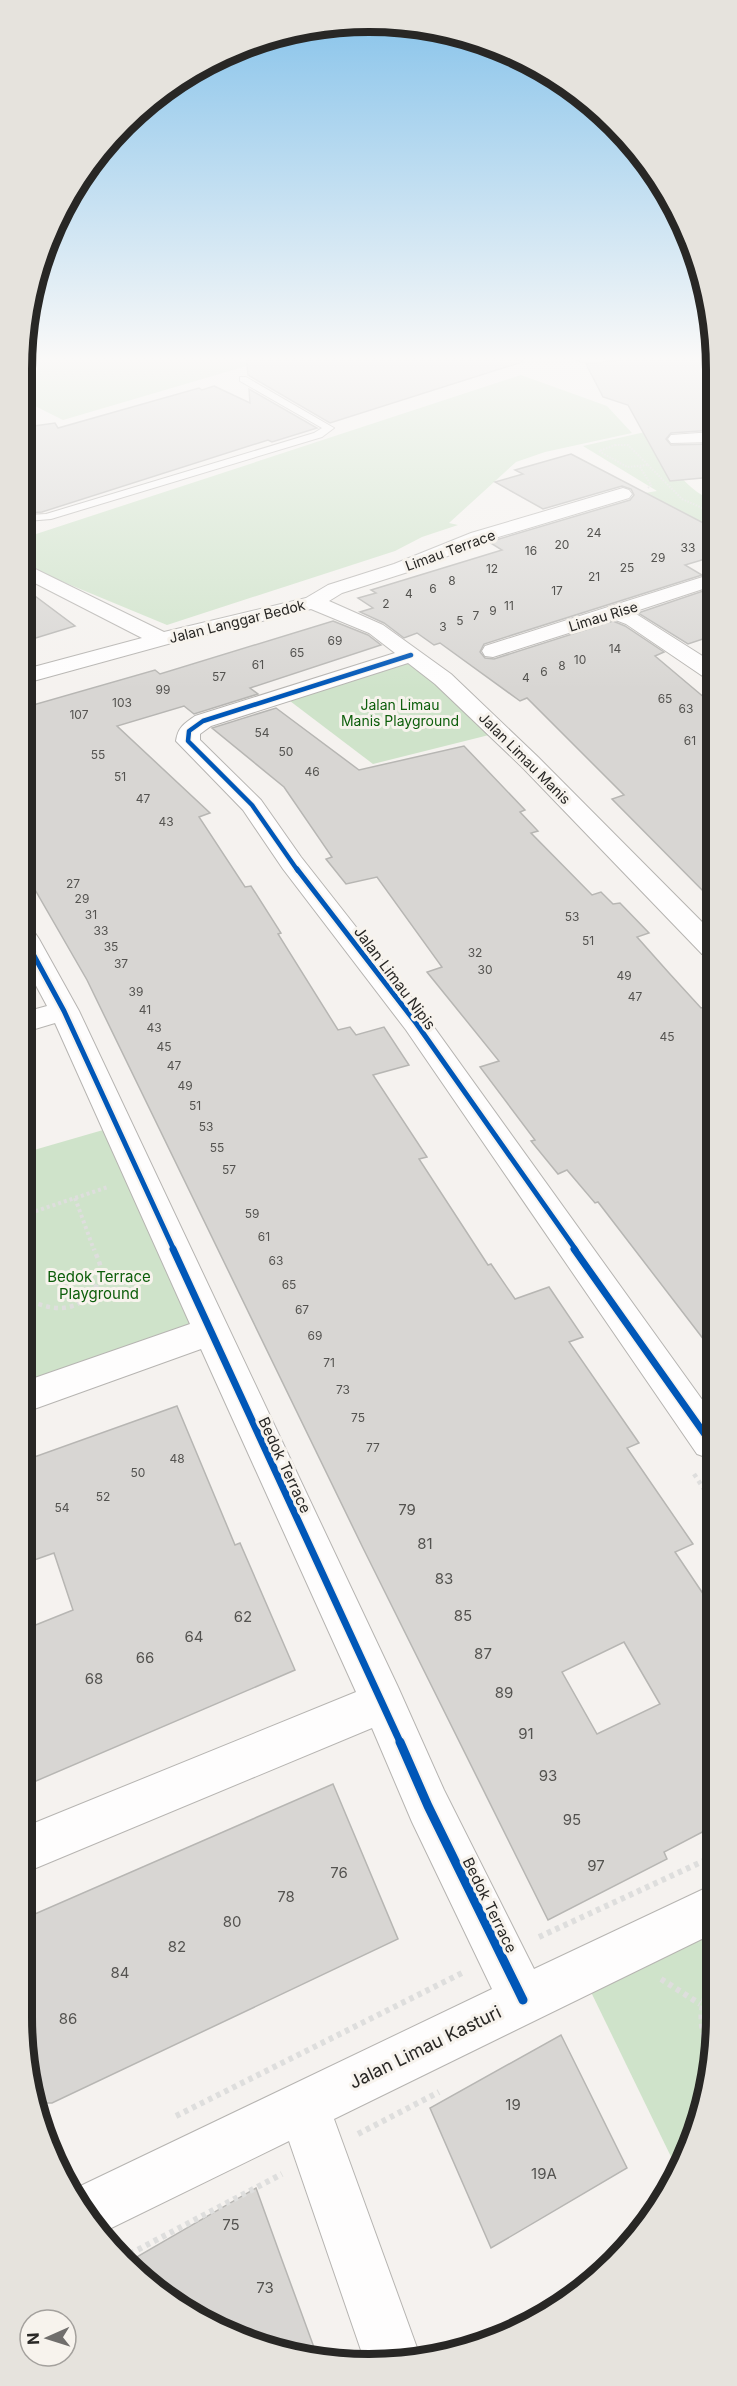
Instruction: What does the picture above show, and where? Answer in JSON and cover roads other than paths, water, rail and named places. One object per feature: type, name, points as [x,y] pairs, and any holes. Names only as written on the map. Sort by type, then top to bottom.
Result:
[{"type":"street","name":"Limau Terrace","points":[[313,602],[335,589],[401,568],[478,537],[623,494]]},
{"type":"street","name":"Jalan Langgar Bedok","points":[[32,574],[161,639]]},
{"type":"street","name":"Limau Rise","points":[[493,651],[706,582]]},
{"type":"street","name":"Jalan Langgar Bedok","points":[[32,674],[161,639],[313,602]]},
{"type":"street","name":"Jalan Limau Manis","points":[[313,602],[376,629],[443,679],[530,762],[706,942]]},
{"type":"street","points":[[615,612],[633,620],[706,668]]},
{"type":"street","name":"Jalan Limau Nipis","points":[[411,655],[203,721],[189,731],[188,741],[252,805],[292,863],[416,1023],[706,1436]]},
{"type":"street","name":"Bedok Terrace","points":[[32,952],[64,1011],[383,1702],[428,1806],[523,2000]]},
{"type":"street","points":[[32,1020],[64,1011]]},
{"type":"street","points":[[32,1395],[211,1331]]},
{"type":"street","points":[[36,1845],[383,1702]]},
{"type":"street","name":"Jalan Limau Kasturi","points":[[92,2210],[312,2130],[523,2000],[706,1912]]},
{"type":"street","points":[[312,2130],[391,2354]]},
{"type":"lane","points":[[32,518],[47,517],[211,467]]},
{"type":"park label","name":"Jalan Limau Manis Playground","points":[[400,712]]},
{"type":"park label","name":"Bedok Terrace Playground","points":[[99,1284]]}]
